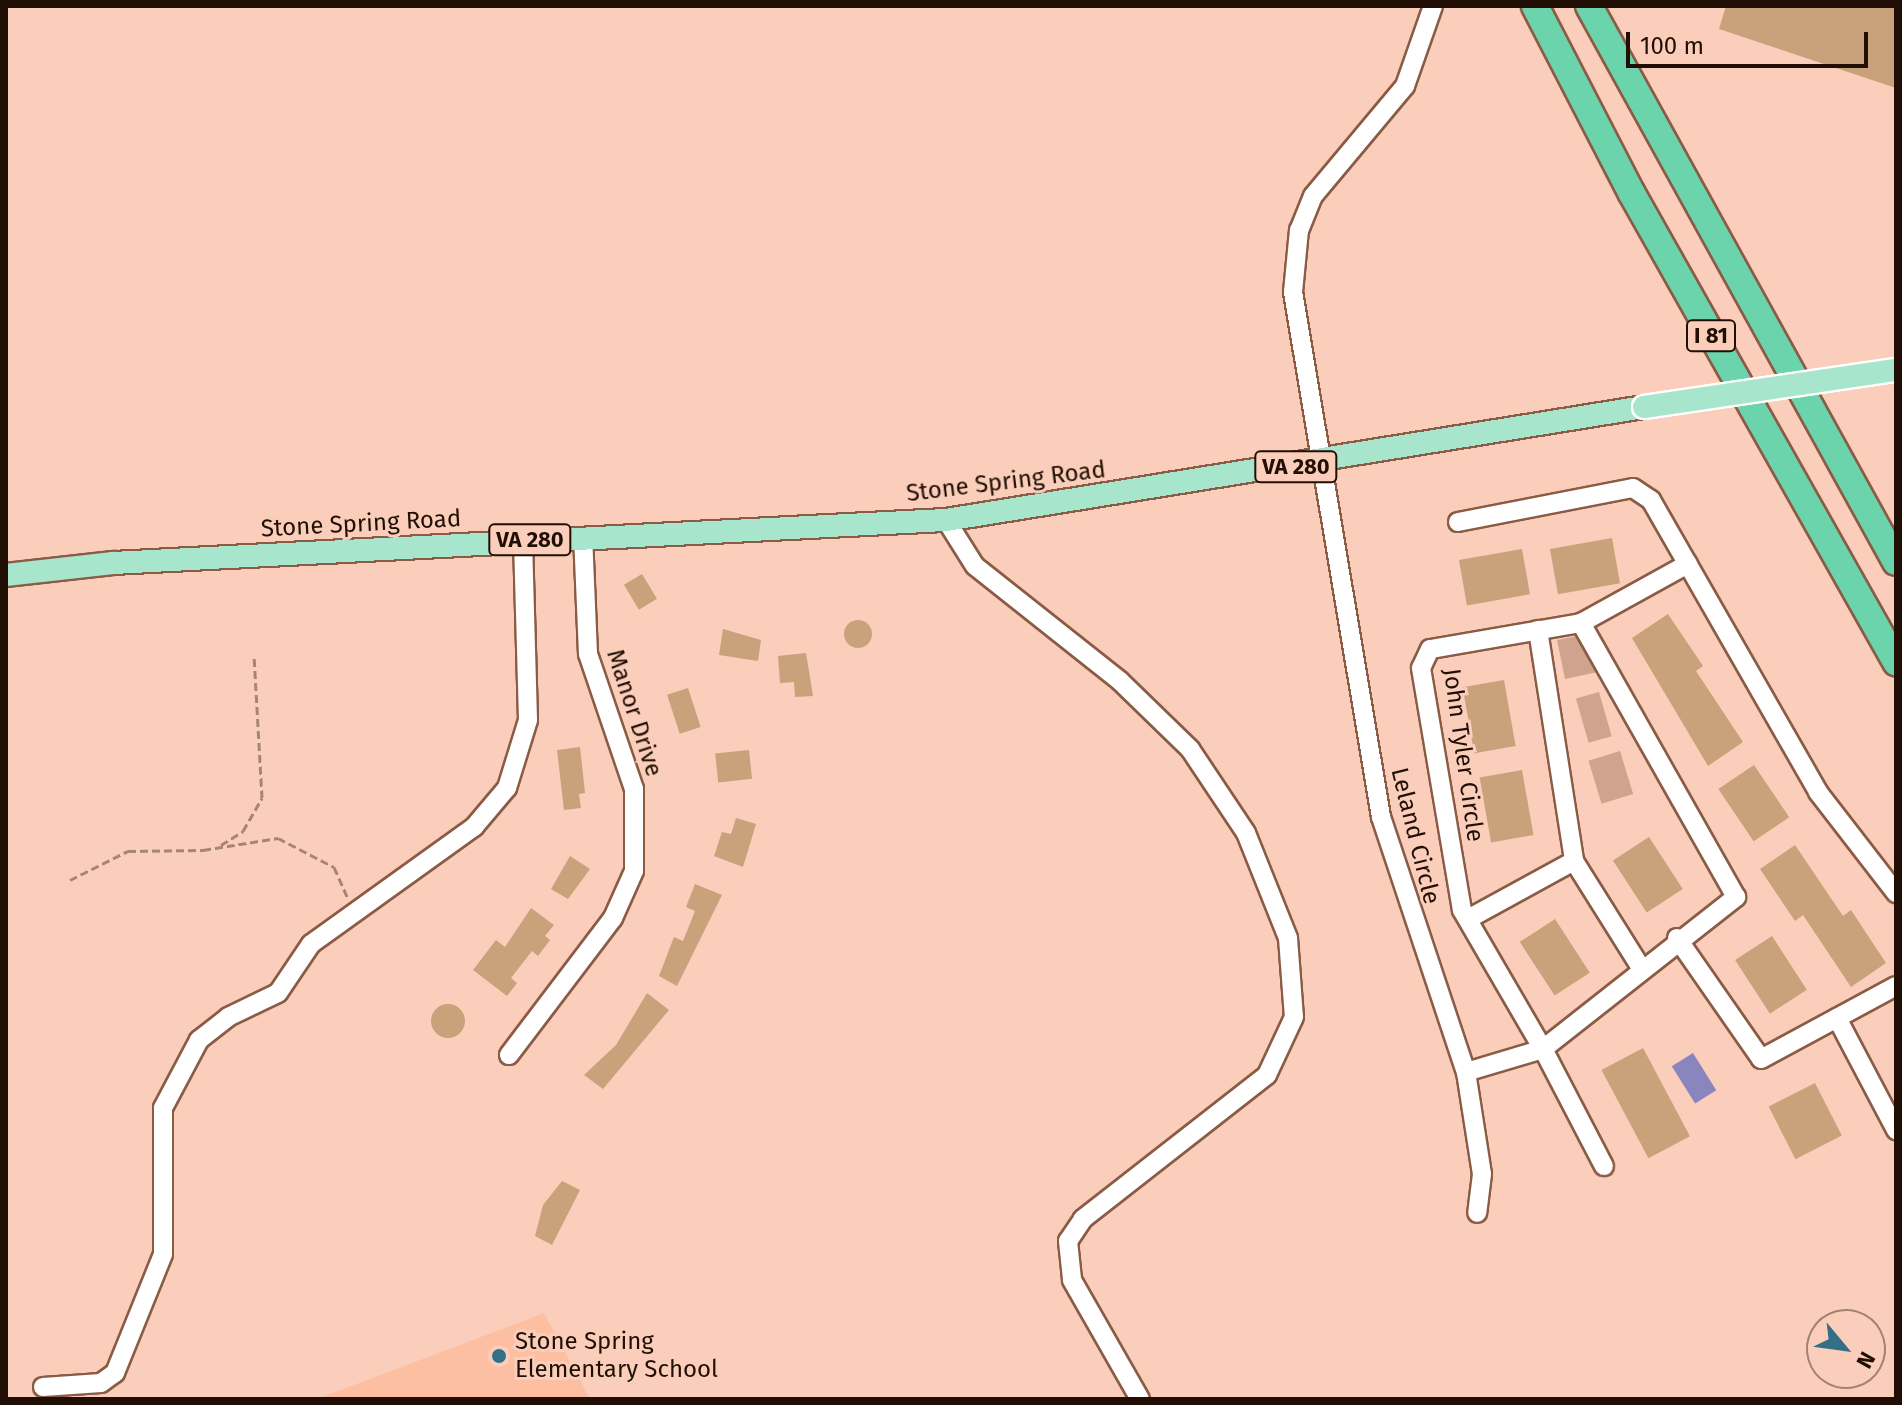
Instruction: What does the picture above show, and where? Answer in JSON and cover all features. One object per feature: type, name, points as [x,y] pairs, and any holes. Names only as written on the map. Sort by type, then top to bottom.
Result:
[{"type":"highway","name":"I 81","points":[[1535,6],[1638,205],[1896,662]]},
{"type":"highway","name":"I 81","points":[[1589,6],[1896,562]]},
{"type":"main road","name":"Stone Spring Road","points":[[6,575],[113,563],[946,520],[1322,463],[1644,407],[1895,370]]},
{"type":"main road","name":"Stone Spring Road","points":[[6,560],[113,563]]},
{"type":"street","name":"Leland Circle","points":[[1433,6],[1405,86],[1324,176],[1299,230],[1293,292],[1381,817],[1466,1072],[1482,1174],[1477,1213]]},
{"type":"street","points":[[1458,522],[1633,488],[1651,500],[1818,792],[1896,893]]},
{"type":"street","points":[[946,520],[972,563],[1120,681],[1190,749],[1246,833],[1288,938],[1294,1017],[1267,1075],[1083,1219],[1068,1241],[1072,1280],[1140,1399]]},
{"type":"street","name":"Manor Drive","points":[[509,1055],[613,918],[634,871],[634,789],[588,654],[583,537]]},
{"type":"street","points":[[43,1387],[101,1383],[115,1373],[163,1254],[161,1119],[195,1046],[218,1023],[278,993],[311,944],[474,827],[516,771],[528,720],[523,541]]},
{"type":"street","name":"John Tyler Circle","points":[[1604,1166],[1543,1049],[1468,919],[1421,668],[1430,649],[1581,623],[1688,564]]},
{"type":"street","points":[[1466,1072],[1543,1049],[1677,938],[1736,897],[1581,623]]},
{"type":"street","points":[[1538,630],[1574,861],[1641,968]]},
{"type":"street","points":[[1468,919],[1574,861]]},
{"type":"street","points":[[1677,938],[1761,1059],[1896,986]]},
{"type":"street","points":[[1837,1018],[1896,1130]]},
{"type":"path","points":[[216,847],[243,831],[262,798],[254,655]]},
{"type":"path","points":[[70,880],[132,850],[216,847],[278,838],[299,844],[341,874],[352,917]]},
{"type":"shaded area","points":[[1577,636],[1598,672],[1565,679],[1557,640]]},
{"type":"shaded area","points":[[1599,692],[1612,736],[1589,743],[1576,699]]},
{"type":"shaded area","points":[[1620,751],[1633,794],[1602,804],[1588,761]]},
{"type":"shaded area","points":[[1693,1053],[1716,1090],[1695,1104],[1672,1066]]},
{"type":"shaded area","name":"Stone Spring Elementary School","points":[[544,1313],[590,1399],[317,1399]]},
{"type":"building","points":[[1726,6],[1896,6],[1896,88],[1719,29]]},
{"type":"building","points":[[1612,538],[1620,583],[1558,594],[1550,549]]},
{"type":"building","points":[[1522,549],[1530,594],[1467,605],[1459,560]]},
{"type":"building","points":[[642,574],[657,599],[639,610],[624,585]]},
{"type":"building","points":[[1668,614],[1703,666],[1696,671],[1743,742],[1708,766],[1632,638]]},
{"type":"building","points":[[858,620],[868,624],[872,634],[868,644],[858,648],[848,644],[844,634],[848,624]]},
{"type":"building","points":[[723,629],[761,640],[758,661],[719,655]]},
{"type":"building","points":[[806,653],[813,696],[795,697],[794,682],[780,683],[778,656]]},
{"type":"building","points":[[1504,680],[1516,746],[1474,753],[1463,687]]},
{"type":"building","points":[[688,688],[701,727],[680,734],[667,695]]},
{"type":"building","points":[[580,747],[585,793],[579,794],[581,808],[564,810],[557,750]]},
{"type":"building","points":[[749,750],[752,779],[718,782],[715,754]]},
{"type":"building","points":[[1754,765],[1789,817],[1754,841],[1718,789]]},
{"type":"building","points":[[1522,770],[1533,835],[1491,842],[1480,777]]},
{"type":"building","points":[[736,818],[756,824],[743,867],[714,856],[722,832],[731,834]]},
{"type":"building","points":[[1649,837],[1683,889],[1647,912],[1613,860]]},
{"type":"building","points":[[1795,845],[1843,916],[1851,910],[1886,963],[1851,987],[1803,915],[1795,921],[1760,869]]},
{"type":"building","points":[[570,856],[590,869],[568,899],[551,889]]},
{"type":"building","points":[[695,884],[722,895],[677,986],[659,976],[674,937],[683,941],[695,911],[686,907]]},
{"type":"building","points":[[531,908],[554,925],[545,936],[550,940],[538,956],[532,951],[511,978],[517,983],[507,996],[473,970],[496,940],[505,947]]},
{"type":"building","points":[[1555,919],[1590,973],[1555,996],[1520,942]]},
{"type":"building","points":[[1772,936],[1807,990],[1770,1014],[1735,960]]},
{"type":"building","points":[[647,993],[669,1010],[603,1089],[584,1075],[616,1045]]},
{"type":"building","points":[[448,1004],[460,1009],[465,1021],[460,1033],[448,1038],[436,1033],[431,1021],[436,1009]]},
{"type":"building","points":[[1643,1048],[1690,1136],[1648,1158],[1602,1070]]},
{"type":"building","points":[[1815,1083],[1842,1136],[1795,1159],[1769,1107]]},
{"type":"building","points":[[562,1181],[580,1190],[552,1245],[535,1236],[543,1205]]},
{"type":"place","name":"Stone Spring Elementary School","points":[[499,1356]]}]
